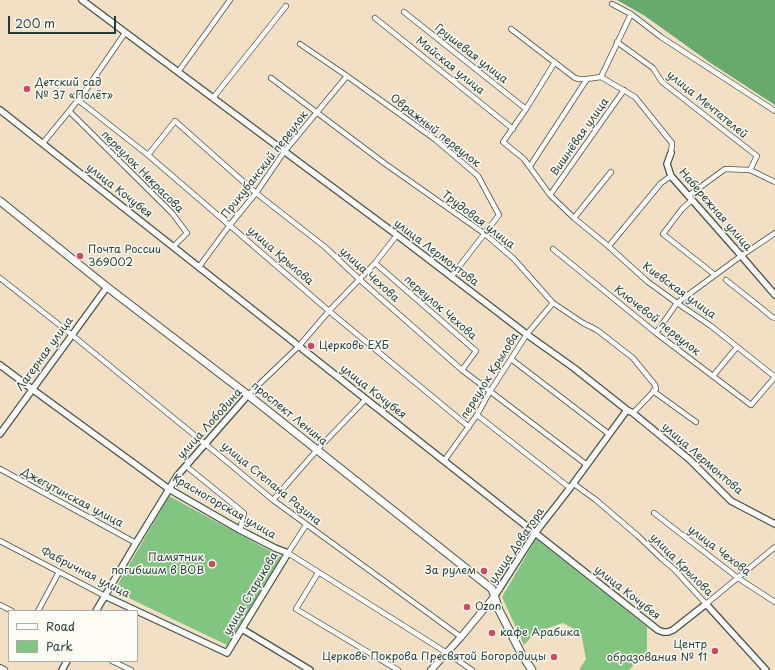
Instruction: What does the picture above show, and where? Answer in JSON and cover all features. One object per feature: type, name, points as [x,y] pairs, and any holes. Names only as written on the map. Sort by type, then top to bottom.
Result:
[{"type":"main road","name":"проспект Ленина","points":[[0,201],[107,287],[248,395],[492,589],[498,610],[520,653],[532,670]]},
{"type":"main road","name":"улица Доватора","points":[[432,670],[494,597]]},
{"type":"main road","points":[[0,668],[4,670]]},
{"type":"street","name":"улица Лермонтова","points":[[82,0],[633,413],[689,459],[731,501],[775,524]]},
{"type":"street","points":[[178,72],[230,0]]},
{"type":"street","points":[[612,4],[631,14],[661,37],[775,112]]},
{"type":"street","points":[[213,98],[286,6]]},
{"type":"street","name":"Грушевая улица","points":[[404,12],[526,109]]},
{"type":"street","points":[[511,29],[575,78],[587,79],[601,76],[631,14]]},
{"type":"street","name":"Майская улица","points":[[375,18],[513,129]]},
{"type":"street","points":[[43,144],[78,100],[125,32]]},
{"type":"street","name":"улица Мечтателей","points":[[617,42],[653,68],[662,82],[757,156],[750,170]]},
{"type":"street","name":"Овражный переулок","points":[[300,44],[348,76],[436,140],[478,176],[500,214],[451,277]]},
{"type":"street","name":"Киевская улица","points":[[555,62],[526,109],[503,142],[524,158],[550,195],[574,218],[609,246],[648,282],[711,326],[775,377]]},
{"type":"street","name":"Прикубанский переулок","points":[[199,267],[229,226],[256,193],[284,152],[348,76]]},
{"type":"street","name":"Набережная улица","points":[[601,76],[635,97],[672,143],[668,164],[671,176],[775,295]]},
{"type":"street","name":"Трудовая улица","points":[[271,78],[384,163],[485,234],[514,259],[553,302],[583,323],[597,330],[634,358],[655,384],[656,388],[654,392]]},
{"type":"street","points":[[530,166],[587,79]]},
{"type":"street","name":"Вишнёвая улица","points":[[550,195],[624,90]]},
{"type":"street","name":"улица Крылова","points":[[78,100],[148,155],[229,226],[468,427]]},
{"type":"street","name":"улица Кочубея","points":[[0,110],[658,630],[663,632],[673,630],[706,604]]},
{"type":"street","name":"переулок Некрасова","points":[[69,111],[172,213],[187,233],[174,247]]},
{"type":"street","name":"улица Чехова","points":[[148,155],[175,121],[256,193],[325,247],[462,370],[587,465]]},
{"type":"street","points":[[715,275],[663,234],[690,198],[725,169],[750,170],[775,182]]},
{"type":"street","points":[[574,218],[611,172]]},
{"type":"street","points":[[609,246],[661,183],[671,176]]},
{"type":"street","points":[[656,333],[677,303],[775,233]]},
{"type":"street","name":"улица Лободина","points":[[97,610],[177,476],[248,395],[299,346],[329,311],[375,264],[397,235]]},
{"type":"street","name":"Ключевой переулок","points":[[553,249],[656,333],[751,405],[775,377]]},
{"type":"street","name":"переулок Чехова","points":[[375,264],[476,352],[462,370]]},
{"type":"street","name":"улица Степана Разина","points":[[0,278],[72,335],[273,500],[461,637]]},
{"type":"street","points":[[726,280],[775,318]]},
{"type":"street","name":"Лагерная улица","points":[[0,434],[107,287]]},
{"type":"street","name":"переулок Крылова","points":[[444,461],[477,415],[490,391],[527,334],[553,302]]},
{"type":"street","points":[[713,376],[737,347]]},
{"type":"street","points":[[511,359],[609,434]]},
{"type":"street","name":"Красногорская улица","points":[[0,365],[169,489],[240,530],[288,553],[447,653]]},
{"type":"street","points":[[633,413],[654,392],[696,422]]},
{"type":"street","points":[[273,500],[316,450],[366,399]]},
{"type":"street","name":"улица Доватора","points":[[494,597],[535,533],[572,486],[627,410]]},
{"type":"street","name":"улица Крылова","points":[[477,415],[572,486],[596,500],[638,536],[674,569],[766,670]]},
{"type":"street","points":[[186,466],[244,513],[240,530]]},
{"type":"street","name":"Джегутинская улица","points":[[0,469],[136,543]]},
{"type":"street","name":"улица Чехова","points":[[654,513],[738,578],[775,602]]},
{"type":"street","name":"улица Старикова","points":[[227,653],[306,525]]},
{"type":"street","name":"Фабричная улица","points":[[0,541],[135,610]]},
{"type":"street","points":[[706,604],[775,547]]},
{"type":"street","points":[[39,610],[59,572]]},
{"type":"street","points":[[318,573],[296,609],[398,670]]},
{"type":"street","points":[[0,605],[10,610]]},
{"type":"street","name":"Фабричная улица","points":[[138,611],[227,653]]},
{"type":"street","points":[[242,629],[310,670]]},
{"type":"street","points":[[447,653],[472,670]]},
{"type":"street","points":[[114,662],[131,670]]},
{"type":"green space","points":[[617,0],[775,0],[775,105],[712,64],[645,16]]},
{"type":"green space","points":[[169,496],[281,557],[227,645],[114,591]]},
{"type":"green space","points":[[536,539],[647,627],[647,650],[629,670],[579,670],[586,659],[581,633],[563,623],[536,632],[524,645],[502,597]]},
{"type":"place","name":"Детский сад № 37 «Полёт»","points":[[27,89]]},
{"type":"place","name":"Почта России 369002","points":[[80,256]]},
{"type":"place","name":"Церковь ЕХБ","points":[[311,346]]},
{"type":"place","name":"Памятник погибшим в ВОВ","points":[[212,564]]},
{"type":"place","name":"За рулем","points":[[484,571]]},
{"type":"place","name":"Ozon","points":[[467,607]]},
{"type":"place","name":"кафе Арабика","points":[[492,633]]},
{"type":"place","name":"Центр образования № 11","points":[[715,651]]},
{"type":"place","name":"Церковь Покрова Пресвятой Богородицы","points":[[554,657]]}]
